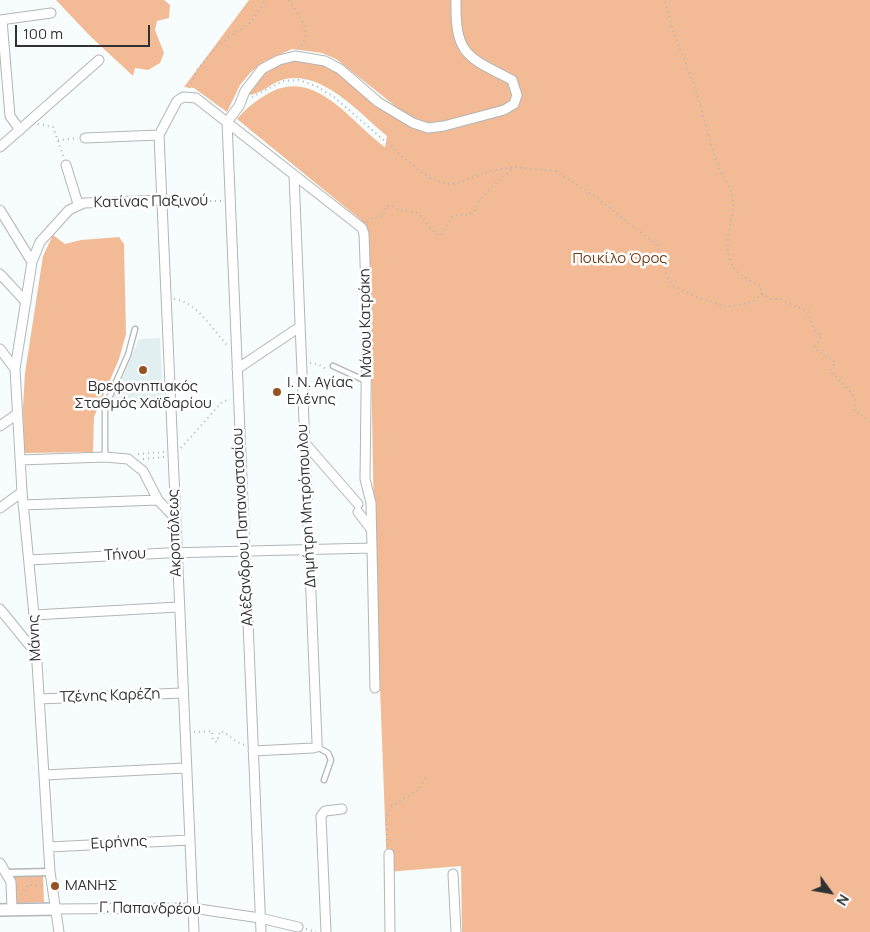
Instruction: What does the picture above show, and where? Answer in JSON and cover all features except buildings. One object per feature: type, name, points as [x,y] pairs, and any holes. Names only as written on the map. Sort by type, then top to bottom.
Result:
[{"type":"street","points":[[227,122],[239,106],[245,91],[262,69],[278,60],[295,56],[325,61],[340,69],[378,102],[413,123],[428,128],[444,126],[504,110],[514,104],[517,95],[512,80],[485,67],[464,52],[456,29],[456,0]]},
{"type":"street","points":[[20,130],[10,116],[1,20],[51,13]]},
{"type":"street","points":[[0,147],[99,60]]},
{"type":"street","points":[[86,138],[159,135],[177,102],[188,96],[196,98],[362,228]]},
{"type":"street","name":"Αλέξανδρου Παπαναστασίου","points":[[227,122],[229,201],[238,369],[237,397],[261,932]]},
{"type":"street","name":"Ακροπόλεως","points":[[159,135],[174,518],[194,932]]},
{"type":"street","points":[[66,165],[78,204]]},
{"type":"street","name":"Δημήτρη Μητρόπουλου","points":[[294,176],[298,328],[310,549],[317,747]]},
{"type":"street","name":"Κατίνας Παξινού","points":[[15,369],[32,262],[40,242],[60,220],[78,204],[92,202],[198,201]]},
{"type":"street","points":[[0,210],[32,262]]},
{"type":"street","name":"Μάνου Κατράκη","points":[[362,228],[365,243],[367,382],[365,479],[371,503],[375,688]]},
{"type":"street","points":[[0,274],[26,302]]},
{"type":"street","points":[[238,369],[298,328]]},
{"type":"street","points":[[0,349],[15,369]]},
{"type":"street","name":"Μάνης","points":[[15,369],[23,505],[34,615],[50,872],[59,932]]},
{"type":"street","points":[[0,426],[17,414]]},
{"type":"street","points":[[304,442],[358,508],[371,529]]},
{"type":"street","points":[[20,460],[125,458],[135,464],[147,477],[158,500],[174,518]]},
{"type":"street","points":[[0,508],[22,492]]},
{"type":"street","points":[[23,505],[158,500]]},
{"type":"street","name":"Τήνου","points":[[29,560],[176,553],[372,548]]},
{"type":"street","points":[[34,615],[178,607]]},
{"type":"street","points":[[0,609],[35,652]]},
{"type":"street","name":"Τζένης Καρέζη","points":[[39,699],[182,693]]},
{"type":"street","points":[[253,748],[317,747]]},
{"type":"street","points":[[44,775],[185,768]]},
{"type":"street","points":[[326,932],[321,816],[325,811],[342,809]]},
{"type":"street","name":"Ειρήνης","points":[[49,847],[190,840]]},
{"type":"street","points":[[389,854],[390,932]]},
{"type":"street","points":[[0,863],[11,882],[12,910]]},
{"type":"street","points":[[7,873],[50,872]]},
{"type":"street","points":[[453,874],[456,932]]},
{"type":"street","name":"Γ. Παπανδρέου","points":[[0,910],[192,908],[260,918],[298,927]]},
{"type":"lane","points":[[105,457],[105,407],[135,337],[135,329]]},
{"type":"lane","points":[[333,366],[367,382]]},
{"type":"lane","points":[[317,747],[328,753],[331,760],[324,780]]},
{"type":"path","points":[[188,96],[194,76],[218,45],[250,22],[266,0]]},
{"type":"path","points":[[290,0],[306,28],[306,38],[295,56]]},
{"type":"path","points":[[665,0],[717,163],[732,193],[732,216],[728,229],[731,264],[738,273],[760,286],[762,294],[771,299],[780,299],[808,312],[814,330],[821,335],[815,349],[835,362],[830,371],[851,391],[855,401],[854,411],[870,421]]},
{"type":"path","points":[[239,106],[243,106],[250,98],[283,81],[299,80],[316,86],[334,97],[377,138],[430,178],[445,184],[458,183],[490,171],[513,167],[555,171],[593,195],[656,244],[669,280],[674,286],[727,306],[752,302],[762,294]]},
{"type":"path","points":[[36,124],[53,128],[66,165]]},
{"type":"path","points":[[58,140],[86,138]]},
{"type":"path","points":[[362,228],[372,218],[384,216],[385,208],[390,205],[399,210],[417,213],[427,226],[437,235],[441,235],[452,217],[461,214],[466,216],[474,211],[484,195],[513,167]]},
{"type":"path","name":"Κατίνας Παξινού","points":[[198,201],[229,201]]},
{"type":"path","points":[[182,300],[203,316],[206,322],[236,354]]},
{"type":"path","points":[[187,441],[222,402],[237,397]]},
{"type":"path","points":[[140,454],[172,454]]},
{"type":"path","points":[[140,459],[172,454]]},
{"type":"path","points":[[184,732],[212,731],[213,740],[217,742],[220,731],[236,744],[253,748]]},
{"type":"path","points":[[389,854],[387,812],[396,802],[420,789],[426,777]]},
{"type":"path","points":[[12,910],[28,885],[52,885]]},
{"type":"shaded area","name":"Βρεφονηπιακός Σταθμός Χαϊδαρίου","points":[[160,338],[163,402],[111,404],[139,339]]},
{"type":"green space","points":[[56,0],[164,0],[170,5],[169,18],[157,21],[155,30],[164,53],[160,63],[148,70],[135,68],[133,76],[90,36]]},
{"type":"green space","name":"Ποικίλο Όρος","points":[[249,0],[870,0],[870,932],[462,932],[461,866],[387,872],[374,529],[369,233],[361,220],[237,119],[254,103],[273,91],[289,86],[305,88],[320,93],[334,103],[385,147],[387,136],[340,96],[314,81],[299,78],[285,79],[250,95],[249,92],[265,70],[280,62],[295,59],[326,63],[392,113],[394,105],[336,59],[322,53],[292,49],[265,61],[251,72],[240,85],[227,112],[194,88],[184,87]]},
{"type":"green space","points":[[53,235],[65,244],[81,240],[119,237],[124,244],[126,334],[119,359],[94,417],[93,452],[26,453],[24,451],[23,407],[25,373],[43,256]]},
{"type":"green space","points":[[43,875],[44,902],[16,903],[14,876]]},
{"type":"place","name":"Βρεφονηπιακός Σταθμός Χαϊδαρίου","points":[[143,370]]},
{"type":"place","name":"Ι. Ν. Αγίας Ελένης","points":[[277,392]]},
{"type":"place","name":"ΜΑΝΗΣ","points":[[55,886]]}]
